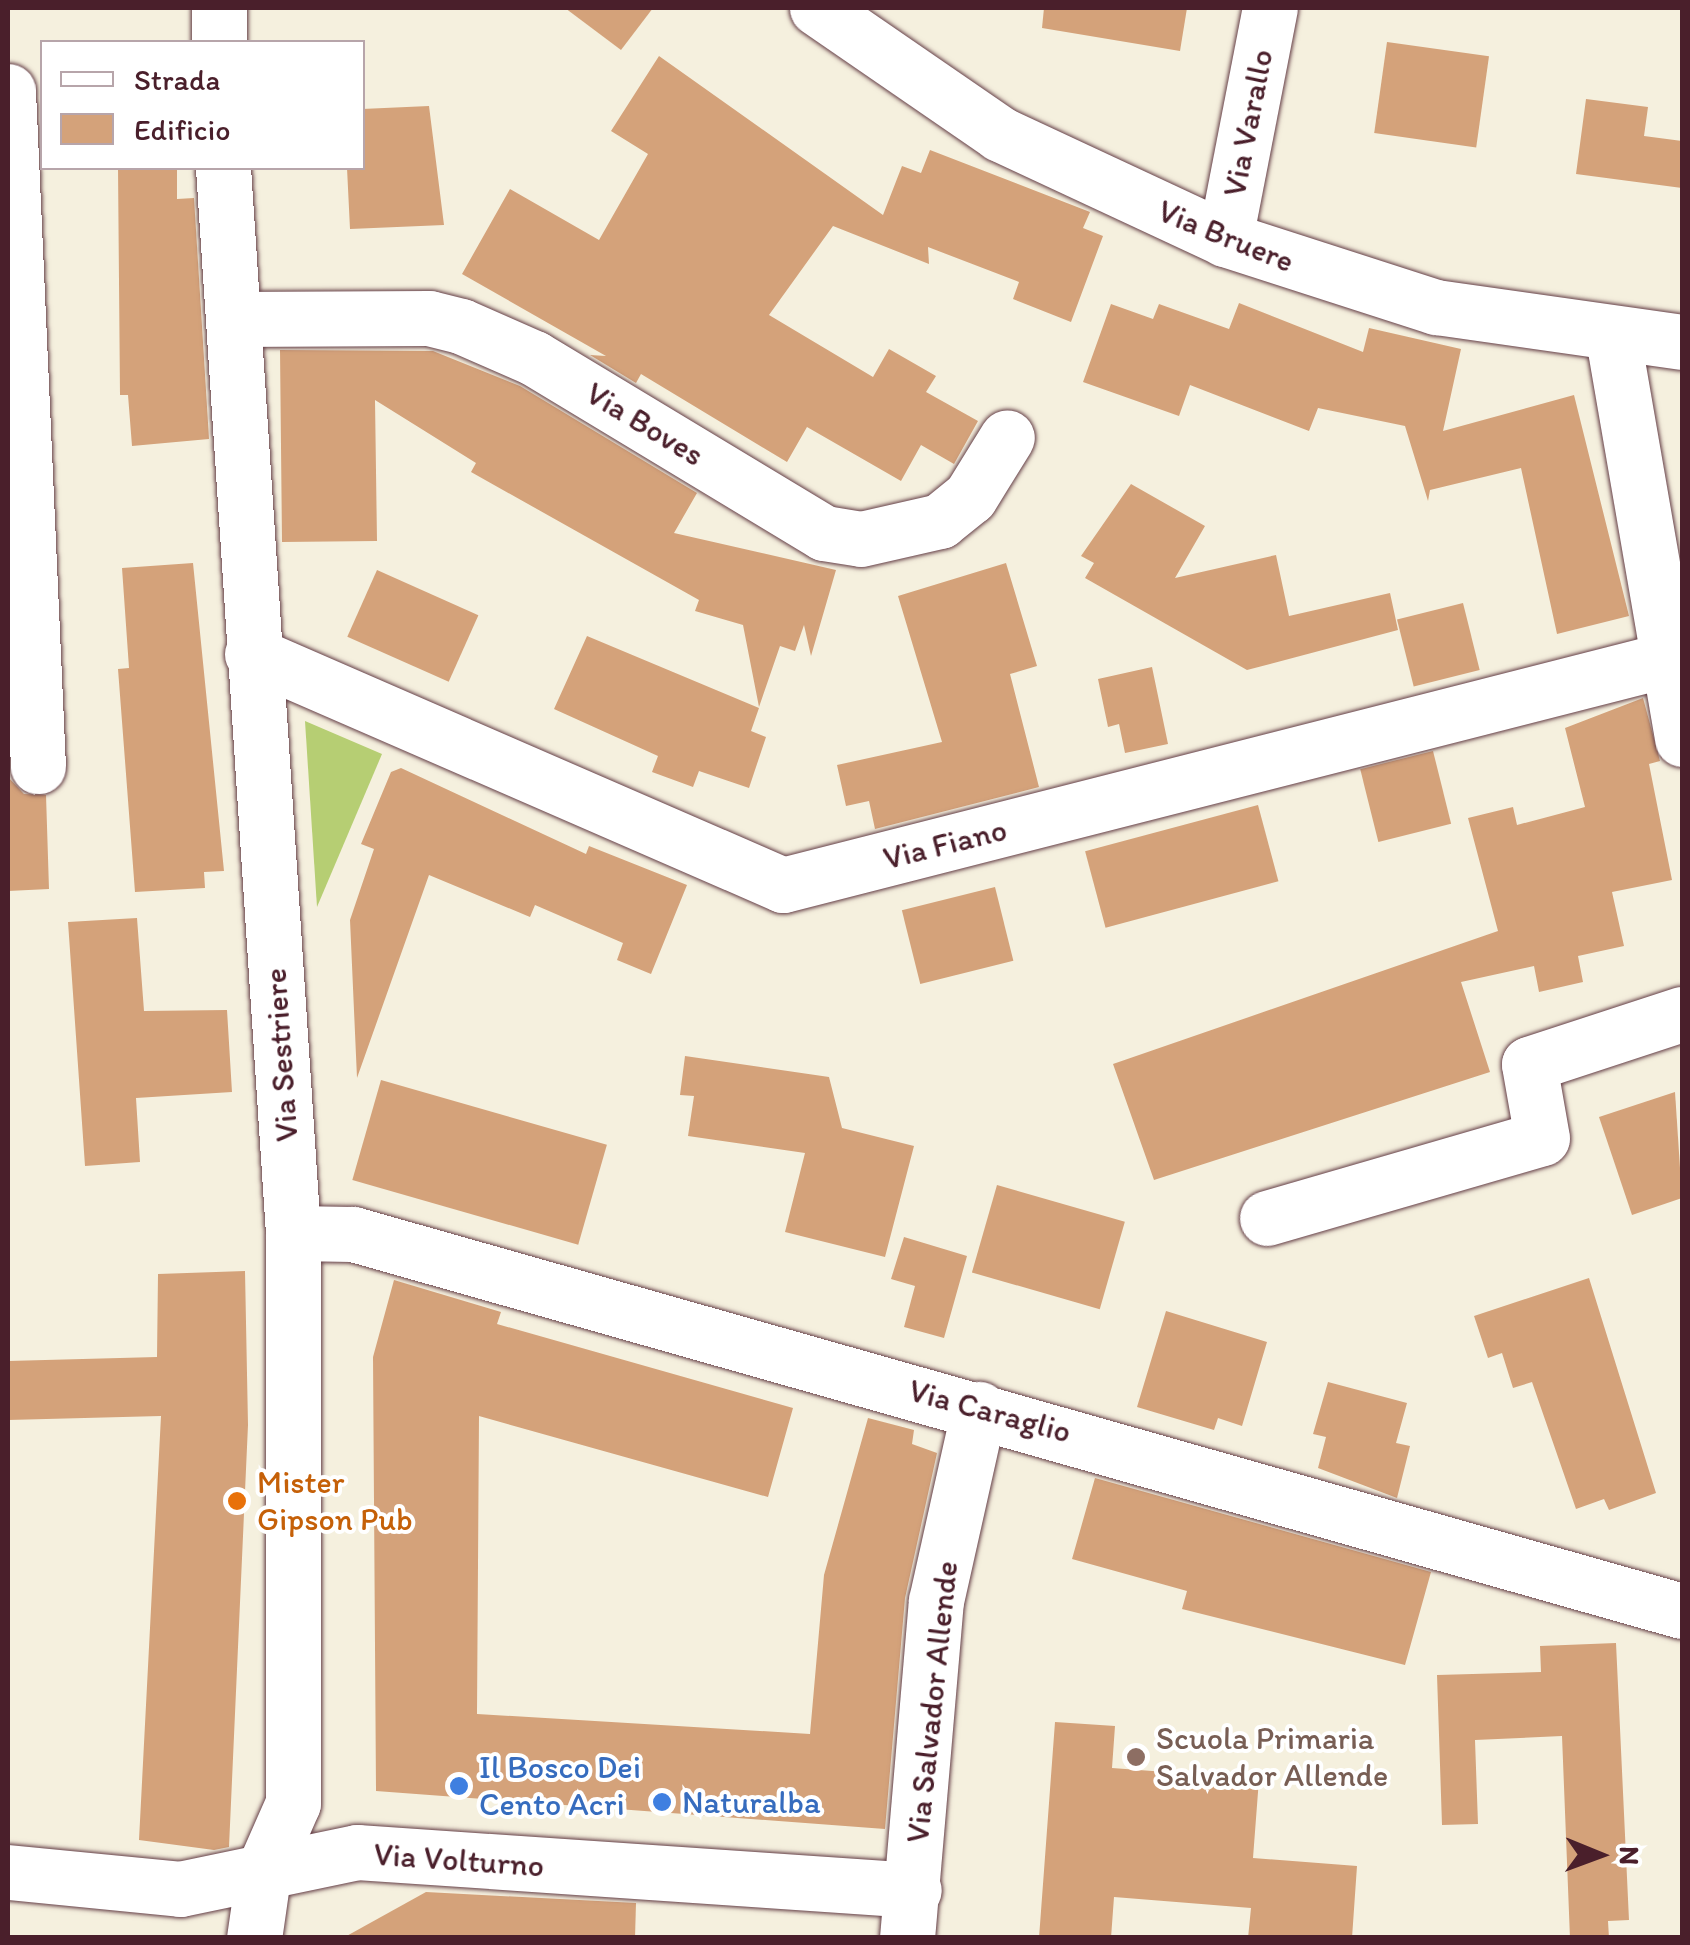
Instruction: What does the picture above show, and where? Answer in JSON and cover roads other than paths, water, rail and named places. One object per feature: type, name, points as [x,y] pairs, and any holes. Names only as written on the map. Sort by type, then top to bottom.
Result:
[{"type":"street","points":[[219,8],[219,40]]},
{"type":"street","name":"Via Bruere","points":[[818,8],[1000,134],[1226,239],[1436,307],[1613,338],[1682,342]]},
{"type":"street","name":"Via Varallo","points":[[1226,239],[1270,8]]},
{"type":"street","points":[[8,91],[38,766]]},
{"type":"street","name":"Via Sestriere","points":[[223,170],[293,1233],[293,1804],[264,1869],[254,1938]]},
{"type":"street","name":"Via Boves","points":[[233,319],[429,318],[462,326],[534,358],[824,532],[862,539],[940,522],[970,496],[1007,436]]},
{"type":"street","points":[[1613,338],[1682,738]]},
{"type":"street","name":"Via Fiano","points":[[252,654],[783,885],[1668,659]]},
{"type":"street","points":[[1268,1218],[1542,1138],[1529,1064],[1682,1014]]},
{"type":"street","name":"Via Caraglio","points":[[293,1233],[353,1234],[978,1408],[1682,1611]]},
{"type":"street","name":"Via Salvador Allende","points":[[910,1914],[936,1601],[978,1408]]},
{"type":"street","name":"Via Volturno","points":[[8,1872],[180,1888],[357,1852],[910,1914]]},
{"type":"place","name":"Mister Gipson Pub","points":[[237,1501]]},
{"type":"place","name":"Scuola Primaria Salvador Allende","points":[[1136,1757]]},
{"type":"place","name":"Il Bosco Dei Cento Acri","points":[[459,1786]]},
{"type":"place","name":"Naturalba","points":[[662,1802]]}]
